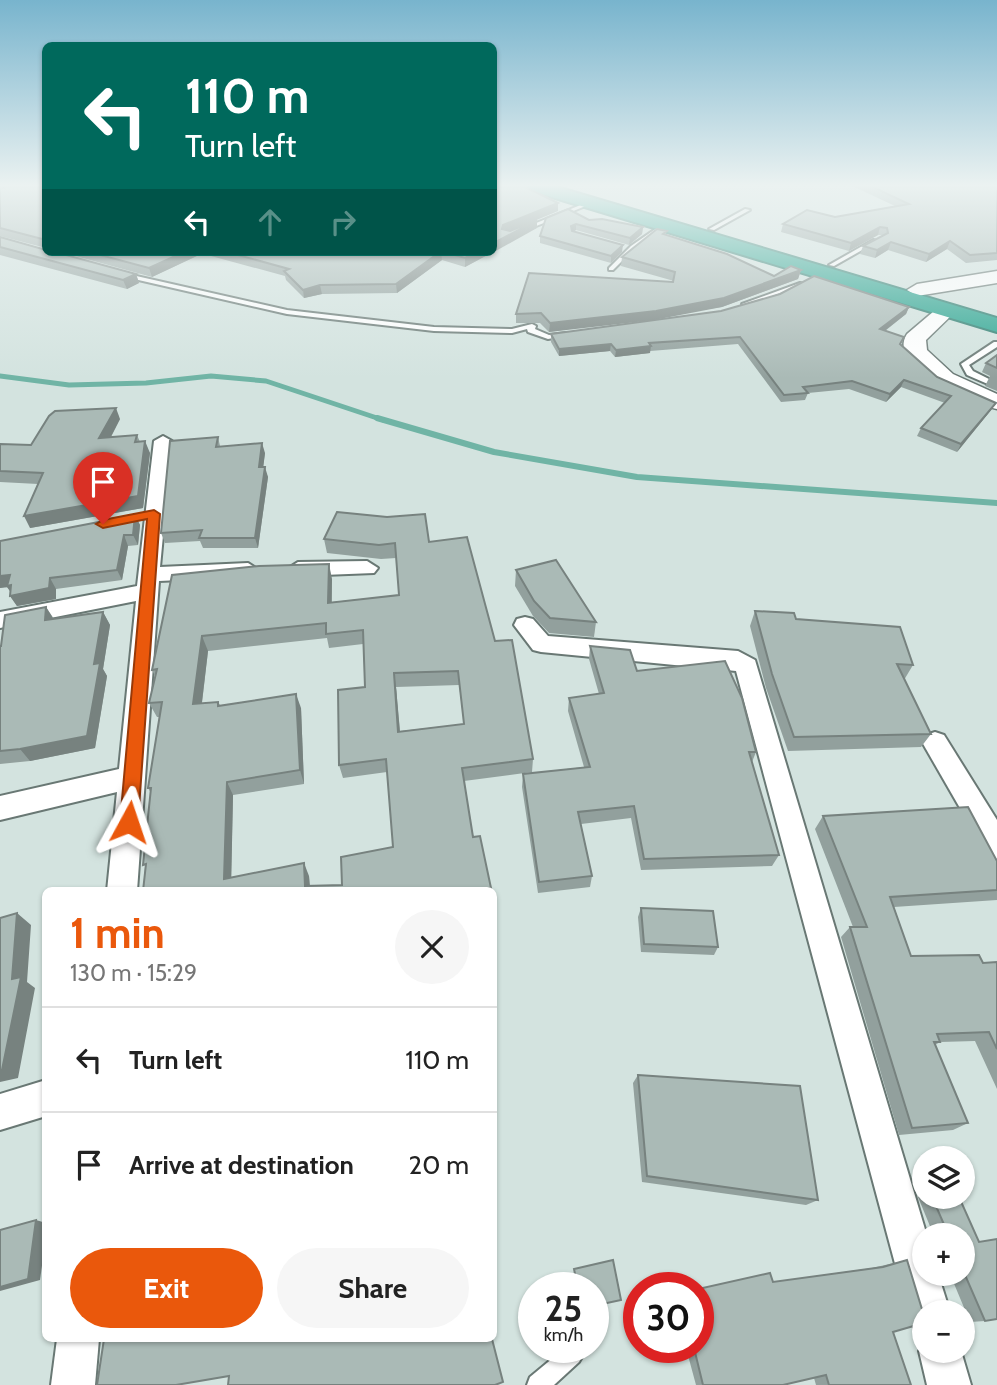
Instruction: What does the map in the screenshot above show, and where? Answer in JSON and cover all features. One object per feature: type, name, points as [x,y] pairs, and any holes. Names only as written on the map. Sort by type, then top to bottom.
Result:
[{"type":"highway","points":[[753,249],[997,313]]},
{"type":"highway","points":[[770,249],[997,325]]},
{"type":"street","points":[[917,290],[997,277]]},
{"type":"street","points":[[947,310],[919,331],[914,346],[921,360],[952,382],[997,402]]},
{"type":"street","points":[[122,887],[154,514],[163,441]]},
{"type":"street","points":[[128,519],[154,514]]},
{"type":"street","points":[[0,620],[150,582],[366,568]]},
{"type":"street","points":[[525,625],[541,643],[738,660],[747,666],[926,1300]]},
{"type":"street","points":[[935,741],[997,846]]},
{"type":"street","points":[[0,808],[133,777]]},
{"type":"street","points":[[0,1112],[42,1099]]},
{"type":"street","points":[[73,1385],[78,1342]]},
{"type":"street","points":[[943,1363],[949,1385]]},
{"type":"lane","points":[[611,269],[630,250],[625,249]]},
{"type":"lane","points":[[737,307],[808,282],[862,249]]},
{"type":"lane","points":[[109,271],[287,312],[434,329],[512,331],[532,326],[531,330],[548,337],[573,334]]},
{"type":"lane","points":[[997,344],[965,364],[970,373],[997,386]]},
{"type":"lane","points":[[538,1385],[563,1363]]},
{"type":"building","points":[[6,249],[41,249],[42,256],[70,256],[136,274],[123,280]]},
{"type":"building","points":[[585,249],[619,249],[611,256]]},
{"type":"building","points":[[632,249],[710,249],[774,276],[791,266],[801,270],[724,298],[656,311],[550,323],[541,313],[516,314],[529,273],[673,282],[675,272],[622,257]]},
{"type":"building","points":[[912,249],[938,249],[929,254]]},
{"type":"building","points":[[961,249],[997,249],[997,253],[970,255]]},
{"type":"building","points":[[104,256],[175,256],[149,268]]},
{"type":"building","points":[[242,256],[434,256],[396,284],[320,285],[303,290],[284,271],[289,269]]},
{"type":"building","points":[[814,276],[909,307],[880,329],[904,337],[900,344],[937,377],[996,403],[961,444],[921,428],[951,396],[904,380],[890,394],[852,381],[803,387],[808,393],[784,395],[740,337],[649,343],[651,346],[616,350],[611,344],[559,349],[551,334],[721,311],[780,294]]},
{"type":"building","points":[[997,355],[997,368],[986,363]]},
{"type":"building","points":[[116,408],[99,438],[137,435],[135,442],[145,441],[138,496],[24,516],[43,473],[0,471],[0,444],[31,445],[55,411]]},
{"type":"building","points":[[218,437],[216,447],[262,443],[259,467],[265,467],[255,538],[199,538],[202,530],[161,533],[170,441]]},
{"type":"building","points":[[337,512],[387,517],[425,514],[429,542],[467,537],[495,641],[512,640],[533,759],[462,768],[473,837],[480,836],[491,887],[143,887],[146,864],[143,865],[151,788],[148,788],[162,702],[149,703],[157,669],[152,670],[172,575],[259,566],[329,564],[328,603],[399,595],[395,543],[379,545],[324,539]],"holes":[[[326,623],[326,634],[363,630],[365,687],[338,690],[339,765],[386,759],[393,847],[341,857],[342,885],[305,886],[304,863],[224,879],[227,782],[300,770],[296,694],[218,706],[218,702],[193,704],[202,636]],[[458,671],[464,724],[398,732],[394,673]]]},
{"type":"building","points":[[135,515],[133,535],[124,535],[117,570],[50,578],[49,588],[10,596],[11,585],[7,586],[10,575],[0,576],[0,541]]},
{"type":"building","points":[[556,560],[596,622],[550,618],[534,601],[516,570]]},
{"type":"building","points":[[46,607],[45,620],[103,612],[94,664],[100,663],[87,736],[0,751],[0,646],[5,615]]},
{"type":"building","points":[[755,611],[794,613],[796,619],[900,627],[913,665],[897,664],[931,734],[794,737],[772,674]]},
{"type":"building","points":[[590,646],[630,650],[637,671],[725,661],[742,698],[756,752],[749,752],[779,855],[644,859],[634,806],[578,812],[592,876],[539,882],[523,774],[590,767],[569,698],[604,693]]},
{"type":"building","points":[[968,807],[997,861],[997,890],[890,897],[911,956],[979,955],[983,963],[997,962],[997,1049],[989,1032],[937,1034],[940,1042],[934,1042],[968,1123],[912,1128],[850,927],[867,927],[823,816]]},
{"type":"building","points":[[641,908],[713,911],[718,947],[644,944]]},
{"type":"building","points":[[17,913],[12,979],[21,977],[0,1070],[0,918]]},
{"type":"building","points":[[638,1075],[800,1086],[818,1200],[647,1176]]},
{"type":"building","points":[[937,1209],[964,1209],[971,1223],[943,1223]]},
{"type":"building","points":[[36,1220],[28,1279],[0,1287],[0,1230]]},
{"type":"building","points":[[975,1233],[979,1242],[997,1239],[997,1319],[985,1321],[970,1286],[975,1286]]},
{"type":"building","points":[[613,1260],[621,1300],[609,1303],[609,1272],[575,1272],[574,1269]]},
{"type":"building","points":[[907,1260],[912,1286],[915,1286],[919,1300],[912,1300],[912,1326],[893,1332],[911,1385],[829,1385],[826,1375],[783,1385],[703,1385],[698,1363],[714,1363],[714,1285],[770,1273],[773,1282],[883,1267]]},
{"type":"building","points":[[104,1342],[493,1342],[503,1382],[495,1385],[228,1385],[229,1376],[176,1385],[97,1385]]},
{"type":"waterway","points":[[0,376],[69,385],[146,383],[211,376],[266,381],[377,418]]},
{"type":"waterway","points":[[377,418],[494,452],[637,477],[997,503]]},
{"type":"waterway","points":[[377,418],[383,420]]},
{"type":"route","points":[[103,524],[154,514],[129,822]]}]
